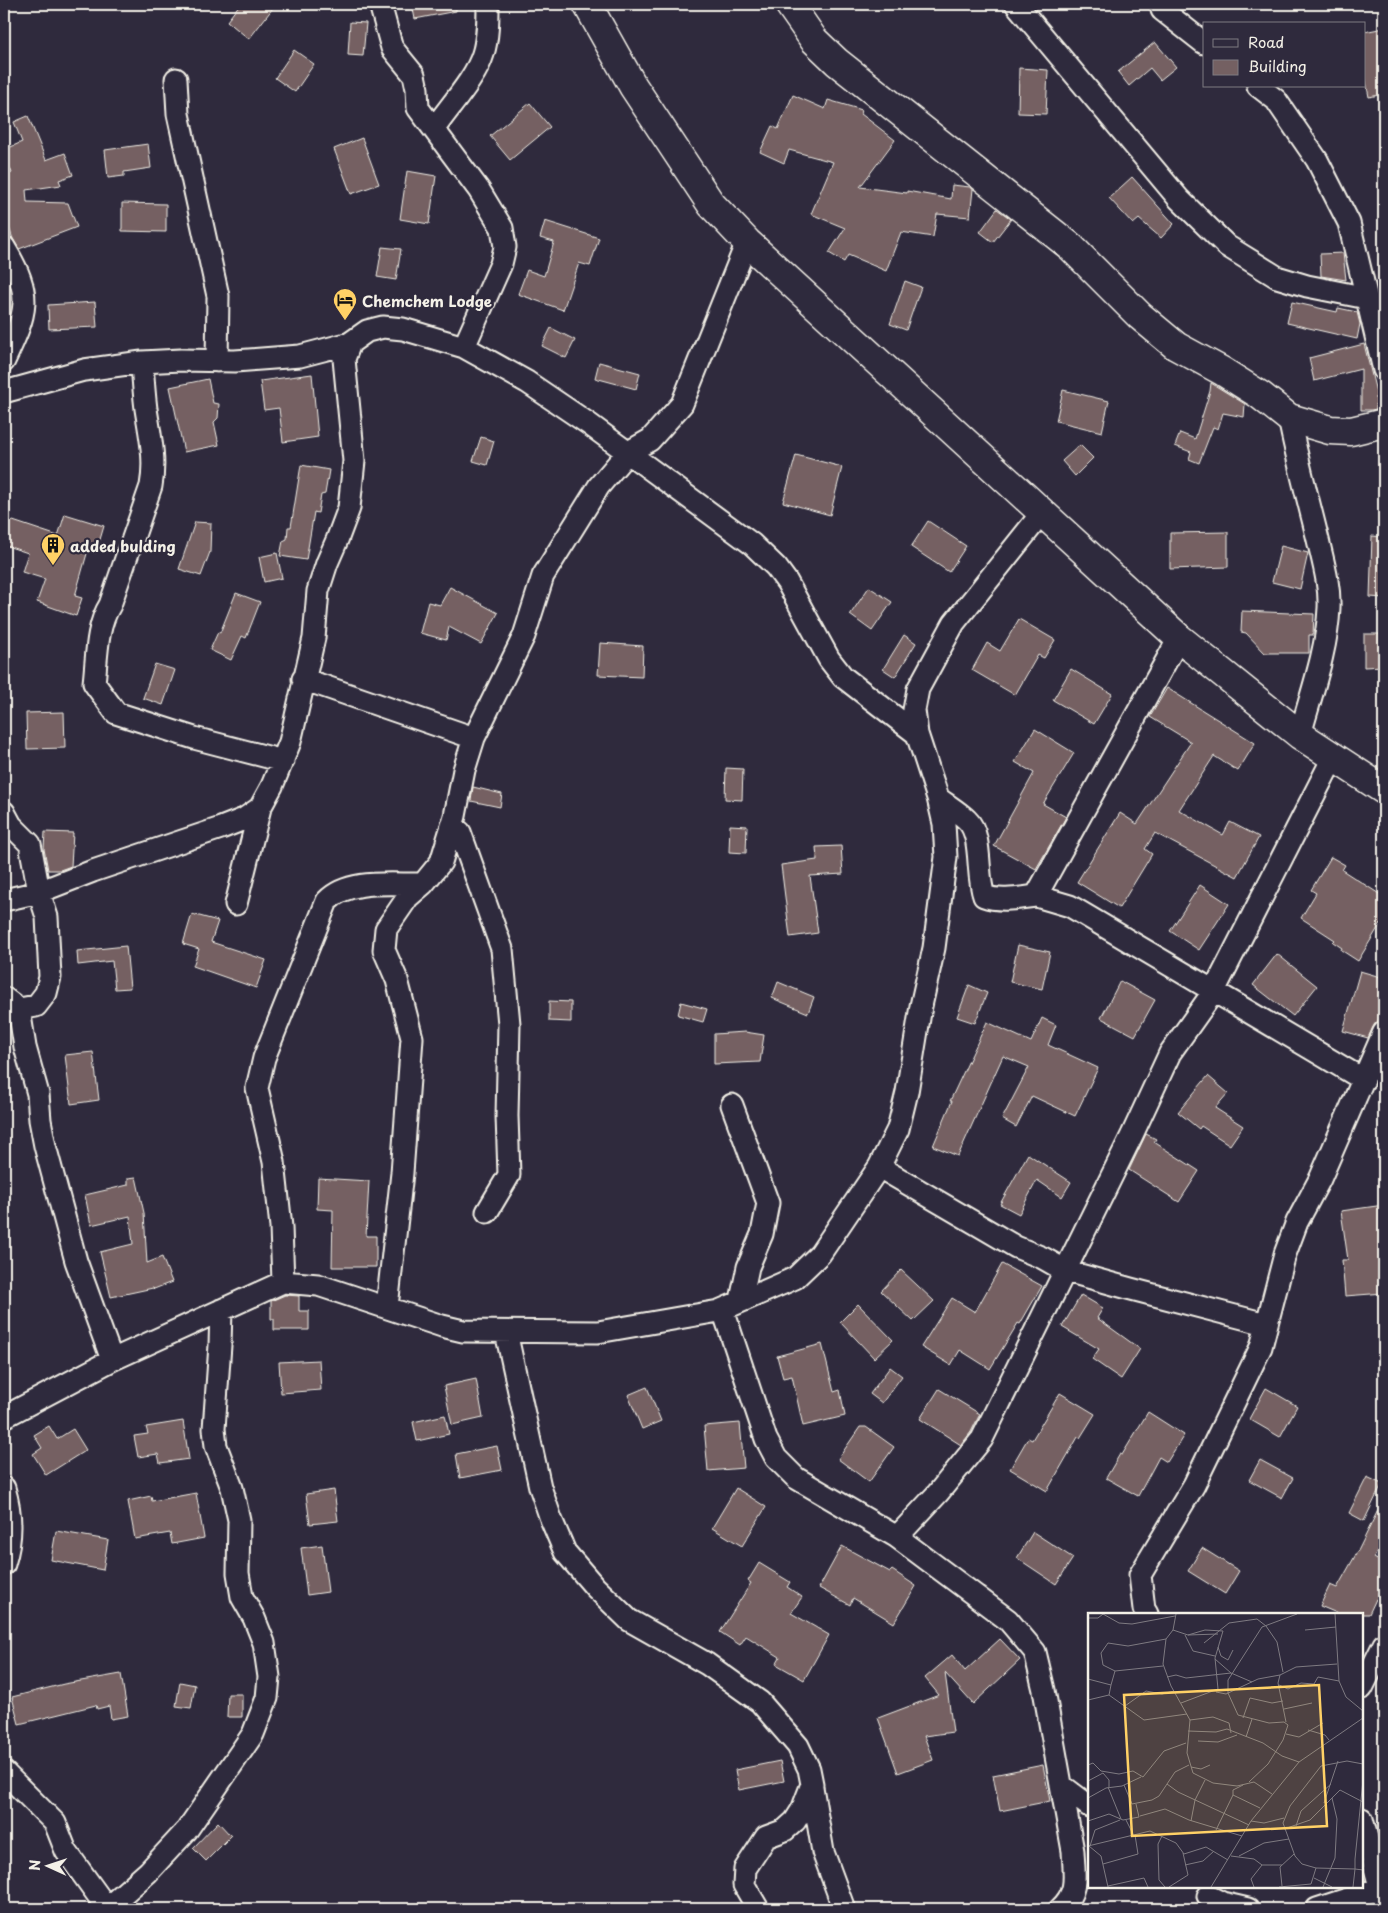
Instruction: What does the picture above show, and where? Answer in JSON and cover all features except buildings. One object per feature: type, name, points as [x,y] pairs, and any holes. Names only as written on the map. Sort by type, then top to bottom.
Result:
[{"type":"street","points":[[380,4],[392,48],[414,75],[418,89],[418,108],[480,190],[502,228],[505,247],[490,290],[464,347]]},
{"type":"street","points":[[434,129],[466,85],[483,55],[488,24],[488,4]]},
{"type":"street","points":[[587,4],[633,86],[711,204],[748,242],[1179,638],[1300,735],[1384,790]]},
{"type":"street","points":[[789,4],[814,40],[837,62],[1071,246],[1140,316],[1176,346],[1222,371],[1260,395],[1289,418],[1330,430],[1351,431],[1384,423]]},
{"type":"street","points":[[1016,4],[1179,198],[1227,246],[1278,277],[1307,286],[1367,298]]},
{"type":"street","points":[[1157,6],[1203,42]]},
{"type":"street","points":[[176,79],[178,114],[218,296],[217,361]]},
{"type":"street","points":[[1261,88],[1276,100],[1317,160],[1350,223],[1384,370]]},
{"type":"street","points":[[387,1307],[402,1173],[412,1038],[397,980],[384,950],[386,929],[408,897],[423,884],[441,862],[455,816],[464,770],[474,738],[524,636],[543,576],[599,486],[627,453],[650,440],[682,404],[748,242]]},
{"type":"street","points":[[4,247],[15,265],[24,289],[25,305],[21,323],[4,361]]},
{"type":"street","points":[[4,392],[84,370],[142,362],[217,361],[300,356],[350,343],[367,331],[383,327],[403,329],[464,347],[534,388],[589,424],[752,544],[787,582],[829,659],[843,677],[917,734]]},
{"type":"street","points":[[236,904],[260,808],[290,742],[314,638],[318,591],[349,508],[354,461],[344,359],[350,343]]},
{"type":"street","points":[[142,362],[146,409],[154,454],[154,472],[151,486],[110,606],[104,614],[100,630],[94,683],[116,713],[194,738],[283,761]]},
{"type":"street","points":[[1289,418],[1298,464],[1309,502],[1327,581],[1329,606],[1326,635],[1300,735]]},
{"type":"street","points":[[4,1417],[112,1360],[283,1282],[318,1285],[463,1331],[598,1332],[732,1305],[796,1278],[820,1254],[879,1167],[898,1129],[907,1092],[921,1006],[934,948],[946,857],[944,824],[938,798],[917,734],[914,710],[918,689],[954,623],[1042,513]]},
{"type":"street","points":[[1036,896],[1179,638]]},
{"type":"street","points":[[303,679],[474,738]]},
{"type":"street","points":[[897,1537],[938,1493],[982,1439],[1066,1271],[1170,1053],[1214,991],[1334,756]]},
{"type":"street","points":[[938,798],[968,820],[975,834],[980,886],[984,896],[1007,899],[1036,896],[1070,906],[1364,1080]]},
{"type":"street","points":[[4,900],[39,892],[93,871],[221,828],[244,819],[260,808]]},
{"type":"street","points":[[4,812],[11,825],[30,844],[39,892],[47,917],[50,977],[46,993],[36,1006],[11,1003],[38,1094],[45,1146],[76,1261],[112,1360]]},
{"type":"street","points":[[452,827],[460,832],[502,949],[510,1024],[507,1116],[509,1175],[487,1212]]},
{"type":"street","points":[[283,1282],[282,1227],[274,1162],[257,1088],[264,1058],[310,947],[316,925],[332,896],[344,889],[367,885],[423,884]]},
{"type":"street","points":[[1146,1613],[1144,1609],[1140,1575],[1194,1484],[1261,1347],[1285,1254],[1297,1222],[1320,1179],[1384,1032]]},
{"type":"street","points":[[732,1105],[768,1203],[762,1234],[732,1305],[766,1439],[776,1458],[796,1478],[810,1488],[897,1537],[1008,1620],[1035,1652],[1044,1690],[1061,1786],[1081,1847],[1072,1895],[1060,1909]]},
{"type":"street","points":[[879,1167],[1016,1247],[1043,1258],[1066,1271],[1266,1324]]},
{"type":"street","points":[[4,1772],[55,1823],[66,1851],[106,1909],[148,1872],[187,1830],[252,1734],[267,1698],[269,1677],[264,1642],[254,1618],[242,1597],[238,1573],[239,1520],[232,1488],[216,1446],[214,1429],[221,1310]]},
{"type":"street","points":[[506,1332],[540,1487],[565,1552],[595,1587],[629,1620],[707,1664],[760,1702],[798,1746],[809,1769],[823,1852],[844,1909]]},
{"type":"street","points":[[4,1488],[11,1527],[4,1564]]},
{"type":"street","points":[[1363,1686],[1384,1644]]},
{"type":"street","points":[[758,1909],[744,1885],[745,1869],[766,1837],[785,1830],[795,1821],[802,1810],[812,1784]]},
{"type":"street","points":[[1061,1786],[1088,1805]]},
{"type":"street","points":[[1317,1909],[1382,1887],[1363,1822]]},
{"type":"street","points":[[785,1830],[821,1840]]},
{"type":"street","points":[[1208,1897],[1222,1903],[1248,1909]]},
{"type":"place","name":"Chemchem Lodge","points":[[345,321]]},
{"type":"place","name":"added bulding","points":[[53,566]]}]
